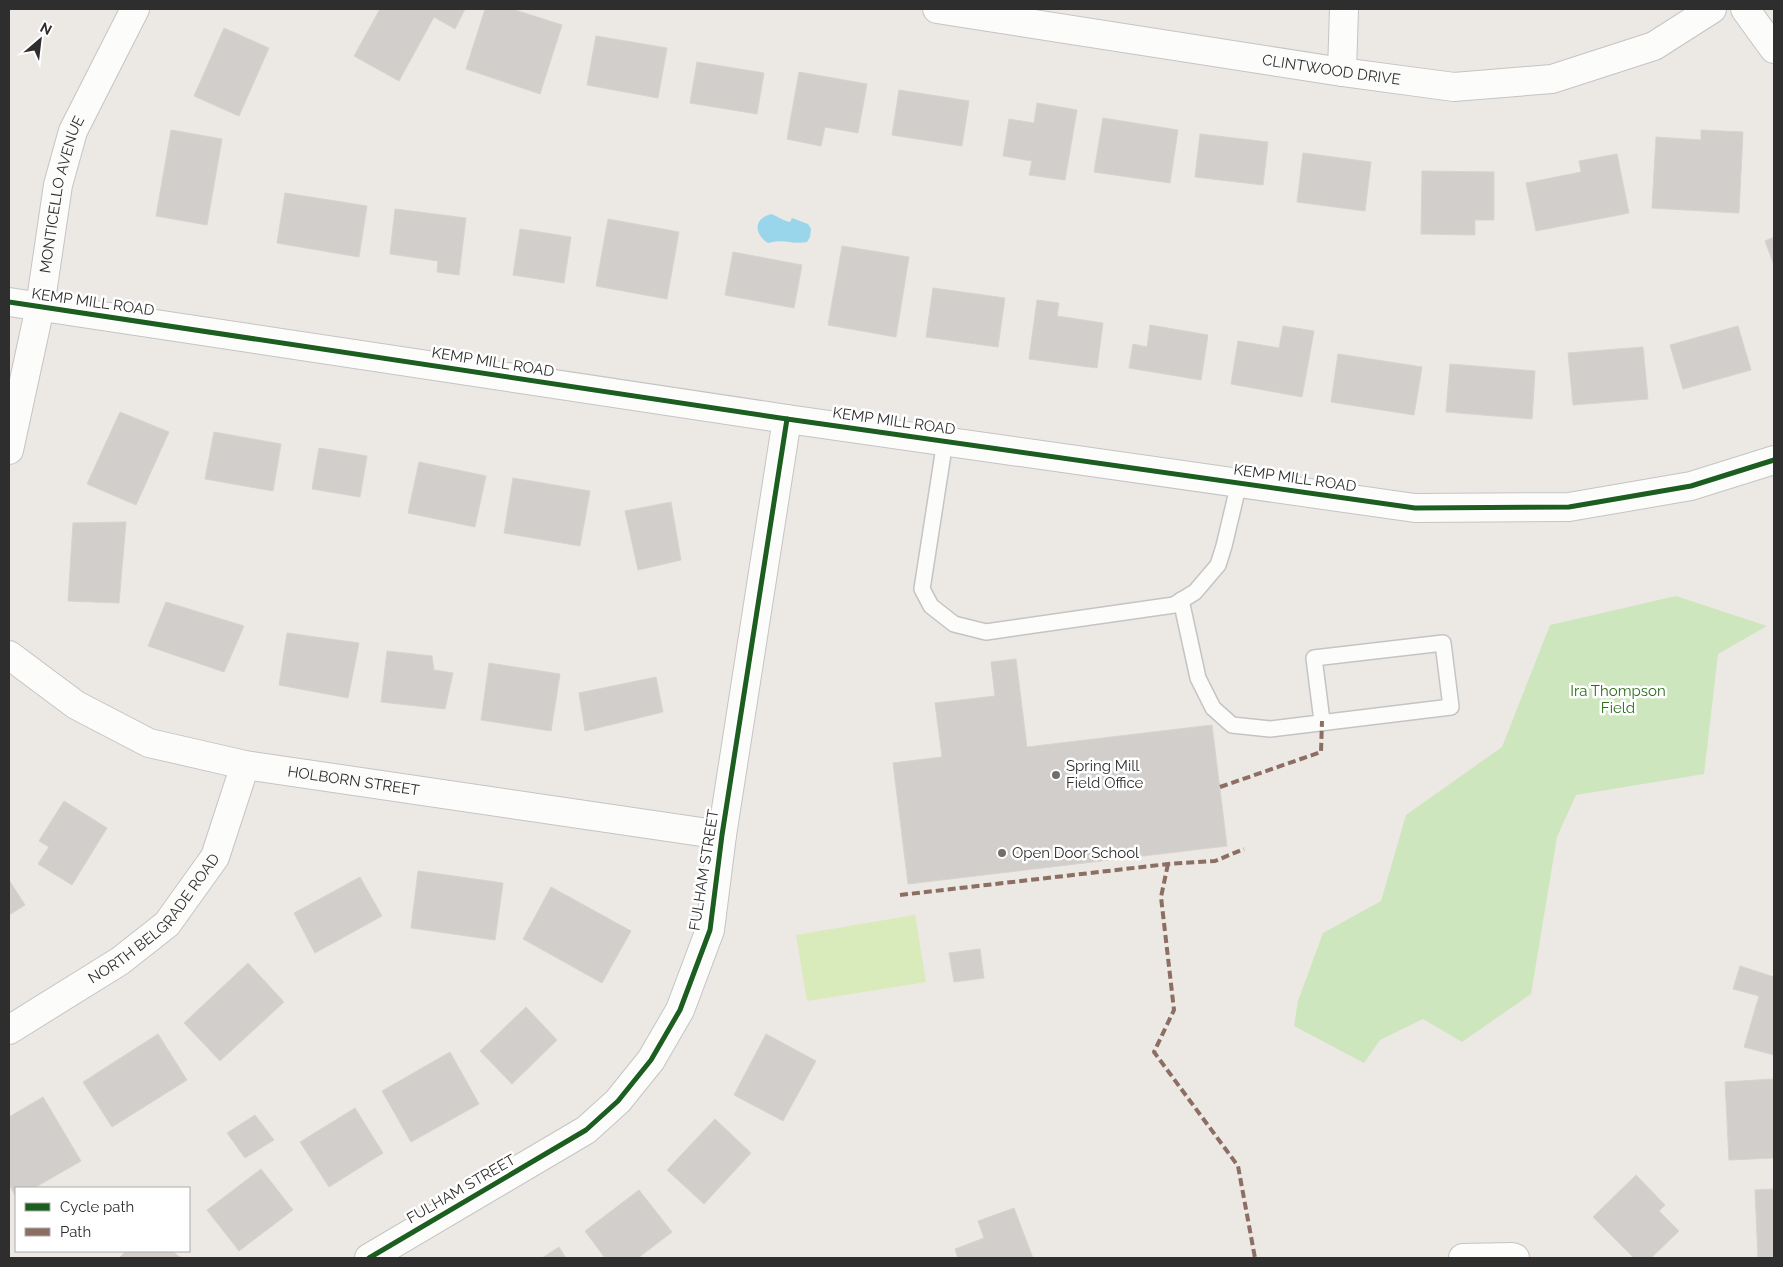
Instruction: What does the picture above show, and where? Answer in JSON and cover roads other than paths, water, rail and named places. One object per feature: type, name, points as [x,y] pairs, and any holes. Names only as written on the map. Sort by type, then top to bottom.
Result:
[{"type":"street","name":"MONTICELLO AVENUE","points":[[9,450],[40,307],[58,185],[73,132],[135,9]]},
{"type":"street","name":"CLINTWOOD DRIVE","points":[[936,9],[1342,72],[1454,87],[1552,79],[1654,46],[1712,9]]},
{"type":"street","points":[[1342,72],[1344,9]]},
{"type":"street","points":[[1745,9],[1774,49]]},
{"type":"street","name":"KEMP MILL ROAD","points":[[9,302],[786,419],[1415,508],[1569,506],[1691,486],[1774,460]]},
{"type":"street","name":"FULHAM STREET","points":[[369,1258],[586,1130],[618,1101],[651,1060],[680,1010],[710,930],[722,835],[786,419]]},
{"type":"street","name":"HOLBORN STREET","points":[[9,655],[76,705],[149,743],[244,765],[722,835]]},
{"type":"street","name":"NORTH BELGRADE ROAD","points":[[9,1030],[120,961],[167,924],[215,857],[244,765]]},
{"type":"street","points":[[1463,1258],[1515,1258]]},
{"type":"lane","points":[[945,441],[922,589],[931,606],[954,624],[986,632],[1174,605],[1195,592],[1218,565],[1239,483]]},
{"type":"lane","points":[[1181,600],[1198,678],[1213,708],[1232,726],[1270,729],[1322,721],[1451,707],[1443,643],[1314,658],[1322,721]]},
{"type":"water","points":[[771,214],[790,222],[792,218],[808,224],[811,229],[807,242],[779,241],[768,243],[758,231],[758,223],[765,216]]},
{"type":"place","name":"Spring Mill Field Office","points":[[1056,775]]},
{"type":"place","name":"Open Door School","points":[[1002,853]]},
{"type":"park label","name":"Ira Thompson Field","points":[[1618,700]]}]
